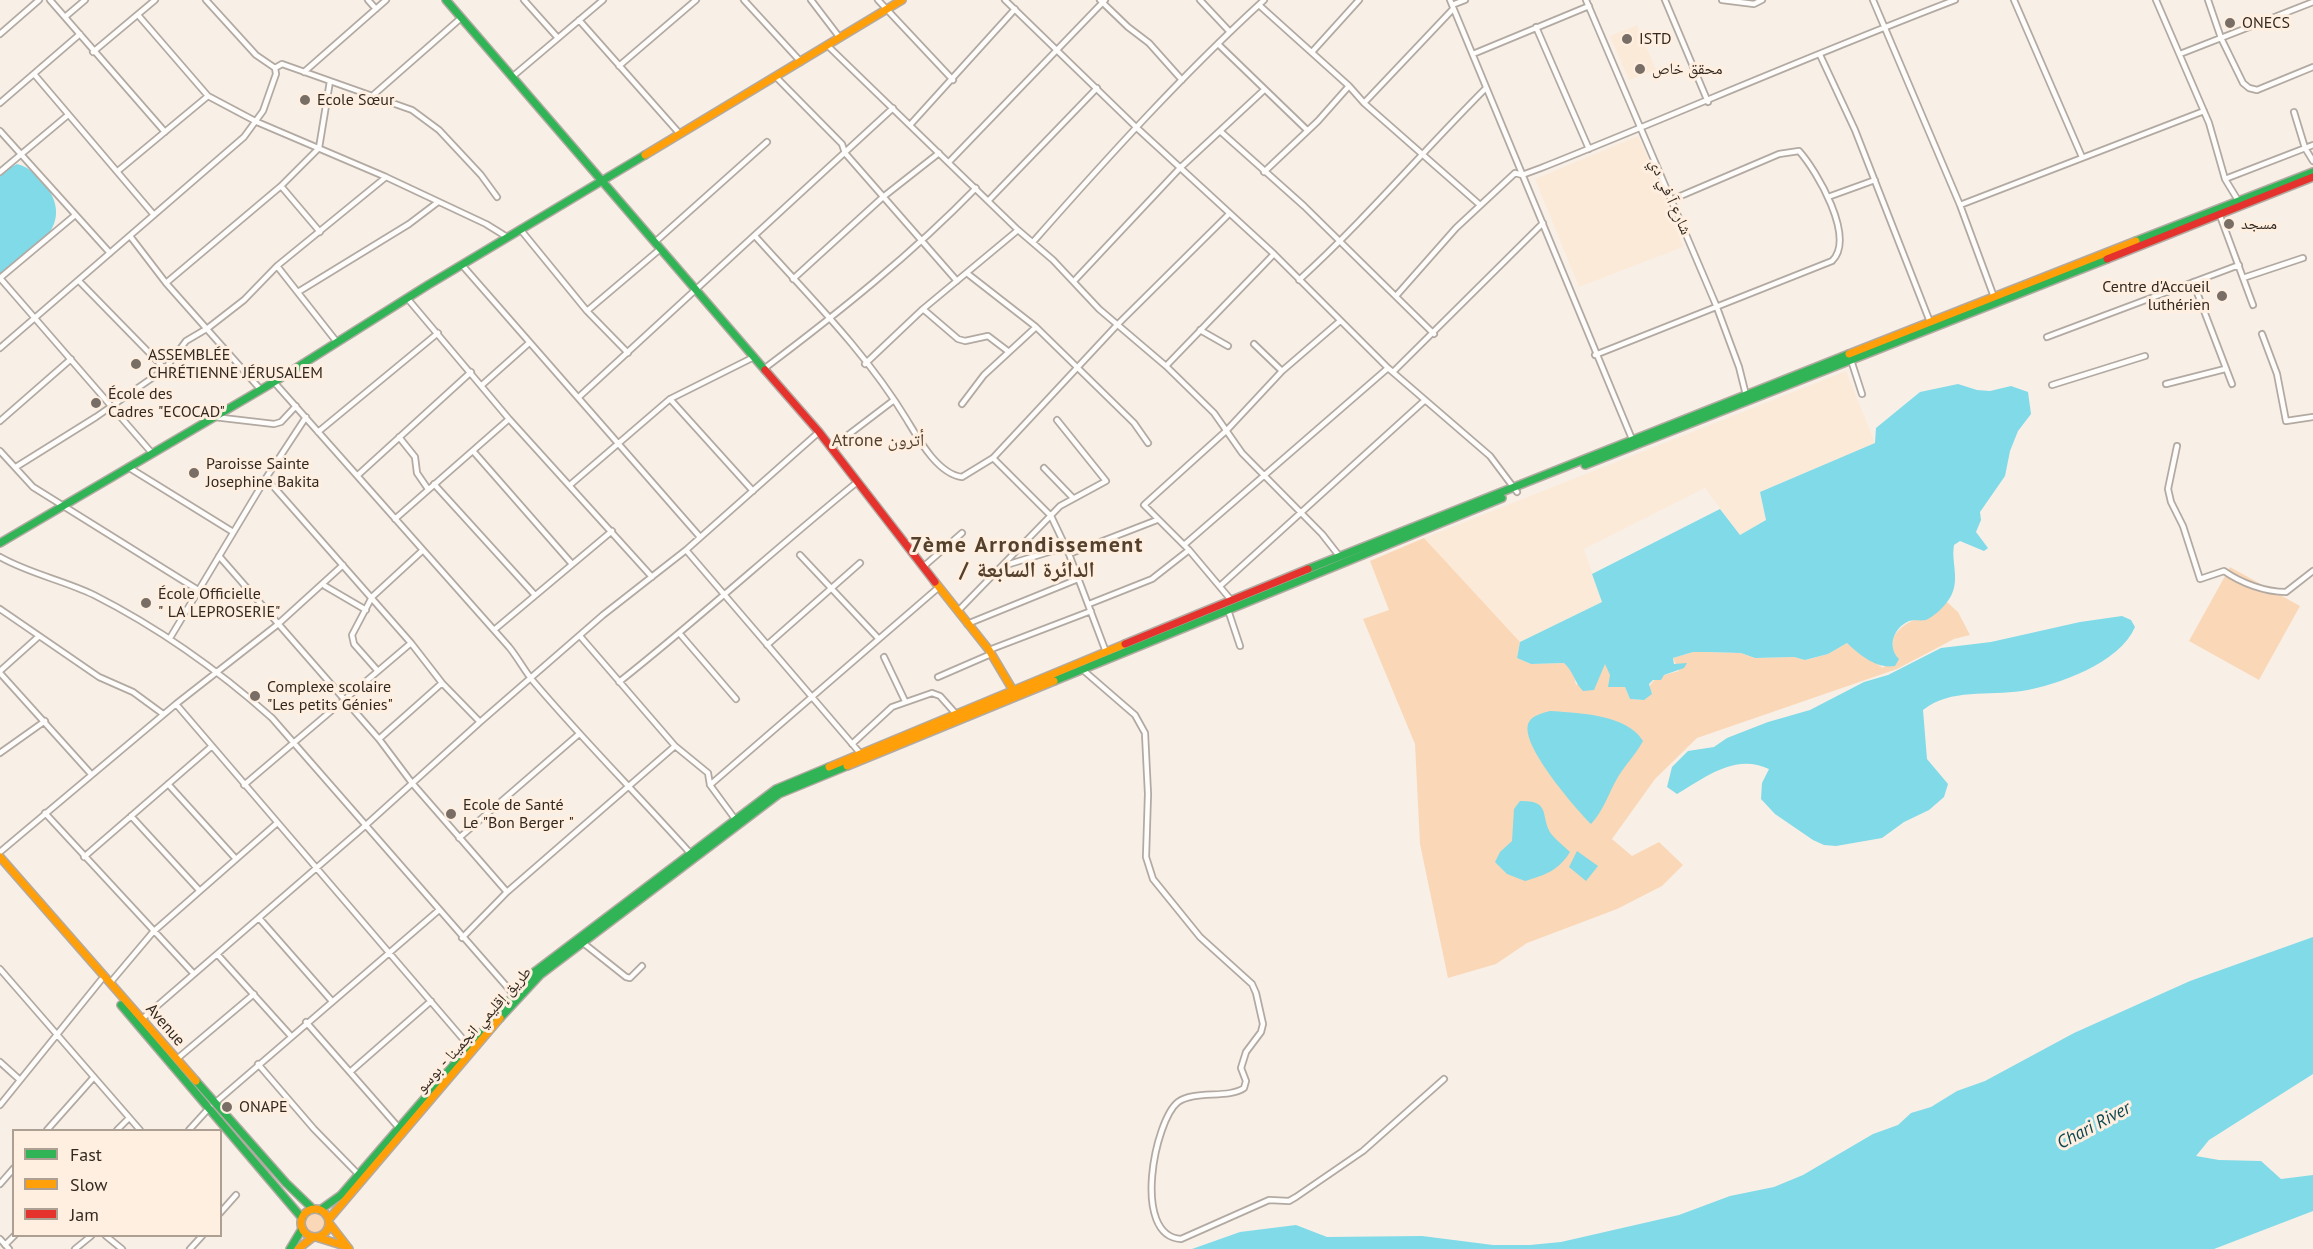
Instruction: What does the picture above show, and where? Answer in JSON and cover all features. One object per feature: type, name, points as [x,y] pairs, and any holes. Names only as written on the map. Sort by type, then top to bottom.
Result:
[{"type":"main road","points":[[446,0],[659,250],[819,432],[856,483],[990,652],[1014,694]]},
{"type":"main road","points":[[0,543],[60,505],[261,390],[336,341],[519,229],[902,0]]},
{"type":"main road","points":[[660,879],[779,794],[1014,694],[1106,652],[1340,557],[1851,360],[1994,299],[2313,172]]},
{"type":"main road","points":[[660,879],[690,853],[776,789],[860,753],[956,714],[1083,670],[1517,490],[1632,439],[1747,399],[1930,322],[2219,213],[2239,202],[2313,177]]},
{"type":"main road","name":"Avenue","points":[[0,854],[177,1059],[212,1105],[285,1183],[317,1209]]},
{"type":"main road","points":[[0,864],[212,1105],[302,1218],[302,1229],[290,1249]]},
{"type":"main road","name":"طريق إقليمي انجمينا - بوسو","points":[[329,1221],[514,996],[660,879]]},
{"type":"main road","name":"طريق إقليمي انجمينا - بوسو","points":[[317,1209],[341,1196],[469,1046],[559,951],[660,879]]},
{"type":"main road","points":[[302,1218],[317,1209],[329,1221],[348,1248]]},
{"type":"main road","points":[[298,1249],[314,1237],[324,1234],[329,1221]]},
{"type":"main road","points":[[302,1229],[314,1237],[348,1248]]},
{"type":"street","points":[[0,34],[39,0]]},
{"type":"street","points":[[50,0],[165,132]]},
{"type":"street","points":[[65,16],[85,0]]},
{"type":"street","points":[[93,52],[155,0]]},
{"type":"street","points":[[206,0],[256,55],[275,69]]},
{"type":"street","points":[[368,0],[376,9]]},
{"type":"street","points":[[304,72],[386,0]]},
{"type":"street","points":[[524,0],[558,38]]},
{"type":"street","points":[[619,66],[696,0]]},
{"type":"street","points":[[744,0],[801,62]]},
{"type":"street","points":[[811,0],[840,38]]},
{"type":"street","points":[[878,0],[953,80]]},
{"type":"street","points":[[1005,0],[1137,128],[1274,254],[1388,368],[1490,456],[1517,490]]},
{"type":"street","points":[[1200,0],[1230,32]]},
{"type":"street","points":[[1033,242],[1182,80],[1264,0]]},
{"type":"street","points":[[1312,52],[1359,0]]},
{"type":"street","points":[[1364,103],[1452,5],[1465,0]]},
{"type":"street","name":"شارع آ في دي","points":[[1586,0],[1716,305],[1739,367],[1747,399]]},
{"type":"street","points":[[1665,0],[1708,102]]},
{"type":"street","points":[[1722,0],[1754,4],[1762,0]]},
{"type":"street","points":[[1873,0],[1960,205],[1994,299]]},
{"type":"street","points":[[1396,296],[1480,205],[1515,173],[1522,175],[1589,149],[1708,102],[1883,26],[1955,0]]},
{"type":"street","points":[[2014,0],[2082,157]]},
{"type":"street","points":[[2156,0],[2204,111],[2225,179],[2239,202]]},
{"type":"street","points":[[2208,0],[2221,38],[2243,83],[2249,88],[2258,90],[2313,68]]},
{"type":"street","points":[[512,77],[599,1]]},
{"type":"street","points":[[949,162],[1103,1],[1149,43],[1182,80]]},
{"type":"street","points":[[2180,54],[2313,2]]},
{"type":"street","points":[[1259,5],[1420,154],[1480,205]]},
{"type":"street","points":[[1452,5],[1595,355],[1632,439]]},
{"type":"street","points":[[1473,54],[1589,6]]},
{"type":"street","points":[[910,125],[1015,9]]},
{"type":"street","points":[[138,15],[208,96],[257,122],[386,177],[486,224],[508,237]]},
{"type":"street","points":[[371,97],[461,18]]},
{"type":"street","points":[[579,20],[679,133]]},
{"type":"street","points":[[1536,27],[1589,149]]},
{"type":"street","points":[[0,103],[80,34]]},
{"type":"street","points":[[1218,44],[1307,130]]},
{"type":"street","points":[[828,46],[1117,325],[1166,366],[1214,413],[1242,453],[1300,511],[1340,557]]},
{"type":"street","points":[[1820,55],[1875,180],[1930,322]]},
{"type":"street","points":[[0,348],[237,144],[257,122],[273,84],[275,69],[282,64],[412,110],[427,119],[481,175],[497,197]]},
{"type":"street","points":[[34,74],[119,170],[154,215]]},
{"type":"street","points":[[776,77],[842,144],[844,153],[957,281]]},
{"type":"street","points":[[166,283],[281,186],[319,148],[330,81]]},
{"type":"street","points":[[1264,172],[1349,86]]},
{"type":"street","points":[[989,200],[1097,88]]},
{"type":"street","points":[[1299,280],[1340,242],[1420,154],[1486,88]]},
{"type":"street","points":[[1074,281],[1180,168],[1264,90]]},
{"type":"street","points":[[119,170],[208,96]]},
{"type":"street","points":[[580,396],[697,291],[893,108]]},
{"type":"street","points":[[1960,205],[2204,111]]},
{"type":"street","points":[[2294,112],[2305,148],[2313,161]]},
{"type":"street","points":[[0,172],[68,115]]},
{"type":"street","points":[[0,131],[74,216],[110,253]]},
{"type":"street","points":[[1220,131],[1304,206],[1434,334]]},
{"type":"street","points":[[654,242],[767,142]]},
{"type":"street","points":[[2225,179],[2313,145]]},
{"type":"street","points":[[1595,355],[1835,257],[1841,238],[1828,197],[1807,160],[1799,152],[1779,154],[1671,200]]},
{"type":"street","points":[[793,279],[883,197],[939,153]]},
{"type":"street","points":[[16,466],[165,369],[186,341],[208,328],[244,300],[277,266],[386,177]]},
{"type":"street","points":[[1828,197],[1875,180]]},
{"type":"street","points":[[281,186],[320,232]]},
{"type":"street","points":[[765,368],[830,320],[947,218],[976,188]]},
{"type":"street","points":[[298,292],[409,224],[438,202]]},
{"type":"street","points":[[2219,213],[2253,305]]},
{"type":"street","points":[[754,236],[830,320],[894,400],[919,440],[952,476],[962,477],[993,458],[1117,325],[1230,214]]},
{"type":"street","points":[[74,216],[0,278],[151,452]]},
{"type":"street","points":[[1393,372],[1434,334],[1509,253],[1542,223]]},
{"type":"street","points":[[519,229],[586,311],[628,353]]},
{"type":"street","points":[[865,364],[923,309],[968,274],[1018,230]]},
{"type":"street","points":[[130,236],[166,283],[261,390]]},
{"type":"street","points":[[586,311],[659,250]]},
{"type":"street","points":[[1166,366],[1274,254]]},
{"type":"street","points":[[2243,278],[2303,258]]},
{"type":"street","points":[[462,265],[529,343],[580,396],[700,537]]},
{"type":"street","points":[[2047,337],[2239,265]]},
{"type":"street","points":[[277,266],[336,341]]},
{"type":"street","points":[[968,274],[1036,327],[1134,423],[1148,443]]},
{"type":"street","points":[[79,281],[165,369]]},
{"type":"street","points":[[2193,282],[2232,384]]},
{"type":"street","points":[[407,298],[509,419],[652,578]]},
{"type":"street","points":[[923,309],[958,339],[964,341],[988,336],[1009,352]]},
{"type":"street","points":[[1231,600],[1189,550],[1144,505],[1227,430],[1282,371],[1340,321]]},
{"type":"street","points":[[962,404],[984,375],[1036,327]]},
{"type":"street","points":[[1200,330],[1228,346]]},
{"type":"street","points":[[318,432],[438,333]]},
{"type":"street","points":[[2262,334],[2277,374],[2286,421],[2313,417]]},
{"type":"street","points":[[482,385],[529,343]]},
{"type":"street","points":[[1254,344],[1282,371]]},
{"type":"street","points":[[2052,385],[2145,356]]},
{"type":"street","points":[[570,485],[670,399],[754,357]]},
{"type":"street","points":[[0,420],[71,360]]},
{"type":"street","points":[[1851,360],[1862,394]]},
{"type":"street","points":[[1184,545],[1388,368]]},
{"type":"street","points":[[2166,384],[2225,369]]},
{"type":"street","points":[[358,475],[471,372]]},
{"type":"street","points":[[274,382],[514,653],[531,678],[579,734],[630,785],[690,853]]},
{"type":"street","points":[[670,399],[753,491]]},
{"type":"street","points":[[831,448],[894,400]]},
{"type":"street","points":[[1220,586],[1300,511],[1424,401]]},
{"type":"street","points":[[214,417],[274,424],[281,422],[296,406]]},
{"type":"street","points":[[170,638],[266,478],[306,417]]},
{"type":"street","points":[[394,519],[509,419]]},
{"type":"street","points":[[958,611],[1051,516],[1072,498],[1106,481],[1057,420]]},
{"type":"street","points":[[142,1019],[366,825],[480,722],[580,636],[686,550],[819,432]]},
{"type":"street","points":[[399,437],[415,457],[417,473],[428,489]]},
{"type":"street","points":[[2177,446],[2168,489],[2200,579],[2224,571],[2237,580],[2264,589],[2286,592],[2313,571]]},
{"type":"street","points":[[0,451],[33,487],[198,590]]},
{"type":"street","points":[[473,451],[572,564]]},
{"type":"street","points":[[993,458],[1051,516],[1069,554],[1106,652]]},
{"type":"street","points":[[128,466],[233,532]]},
{"type":"street","points":[[1044,468],[1072,498]]},
{"type":"street","points":[[266,478],[372,597],[442,683],[480,722]]},
{"type":"street","points":[[619,682],[680,634],[856,483]]},
{"type":"street","points":[[434,484],[534,594]]},
{"type":"street","points":[[1069,554],[1157,520]]},
{"type":"street","points":[[494,630],[534,594],[612,531]]},
{"type":"street","points":[[922,567],[962,532]]},
{"type":"street","points":[[1000,567],[1065,547]]},
{"type":"street","points":[[377,670],[351,639],[372,597],[423,550]]},
{"type":"street","points":[[686,550],[767,645],[814,695],[860,753]]},
{"type":"street","points":[[1089,604],[1161,574],[1189,550]]},
{"type":"street","points":[[800,555],[878,638]]},
{"type":"street","points":[[219,556],[277,625],[380,739],[412,783],[507,892]]},
{"type":"street","points":[[0,557],[33,574],[91,594],[170,638],[217,672],[272,718],[514,996]]},
{"type":"street","points":[[767,645],[860,563]]},
{"type":"street","points":[[0,854],[163,714],[277,625],[343,565]]},
{"type":"street","points":[[968,624],[1078,579]]},
{"type":"street","points":[[325,586],[366,609]]},
{"type":"street","points":[[710,784],[939,587]]},
{"type":"street","points":[[0,609],[99,677],[133,692],[163,714]]},
{"type":"street","points":[[1228,610],[1240,646]]},
{"type":"street","points":[[938,677],[990,652],[1091,612]]},
{"type":"street","points":[[680,634],[736,699]]},
{"type":"street","points":[[580,636],[675,746],[708,772],[710,784],[735,819]]},
{"type":"street","points":[[38,637],[0,672],[91,774]]},
{"type":"street","points":[[343,700],[411,643]]},
{"type":"street","points":[[244,784],[411,643]]},
{"type":"street","points":[[884,657],[905,701]]},
{"type":"street","points":[[1083,670],[1135,716],[1145,733],[1148,794],[1146,856],[1153,879],[1200,937],[1252,984],[1263,1024],[1261,1032],[1246,1052],[1241,1068],[1246,1081],[1245,1088],[1239,1092],[1213,1093],[1184,1099],[1175,1106],[1163,1133],[1152,1174],[1152,1206],[1159,1226],[1169,1236],[1181,1239],[1269,1200],[1289,1201],[1363,1151],[1444,1079]]},
{"type":"street","points":[[380,739],[442,683]]},
{"type":"street","points":[[852,744],[886,712],[905,701],[932,693],[940,696],[956,714]]},
{"type":"street","points":[[176,704],[276,824],[469,1046]]},
{"type":"street","points":[[0,753],[45,721]]},
{"type":"street","points":[[459,838],[579,734]]},
{"type":"street","points":[[84,857],[212,746]]},
{"type":"street","points":[[462,938],[507,892],[675,746]]},
{"type":"street","points":[[168,784],[236,859]]},
{"type":"street","points":[[45,813],[194,974]]},
{"type":"street","points":[[131,816],[199,890]]},
{"type":"street","points":[[110,983],[153,932],[276,824]]},
{"type":"street","points":[[191,1129],[212,1105],[290,1035],[439,910]]},
{"type":"street","points":[[259,918],[331,1000]]},
{"type":"street","points":[[582,942],[626,977],[630,978],[642,966]]},
{"type":"street","points":[[217,954],[290,1035]]},
{"type":"street","points":[[0,969],[138,1129]]},
{"type":"street","points":[[0,1105],[100,980]]},
{"type":"street","points":[[177,1059],[254,994]]},
{"type":"street","points":[[350,1072],[431,1001]]},
{"type":"street","points":[[306,1022],[400,1128]]},
{"type":"street","points":[[0,1062],[20,1080]]},
{"type":"street","points":[[258,1064],[314,1129],[359,1175]]},
{"type":"street","points":[[49,1129],[94,1077]]},
{"type":"street","points":[[119,1129],[129,1118]]},
{"type":"street","points":[[0,1184],[12,1170]]},
{"type":"street","points":[[222,1211],[236,1195]]},
{"type":"street","points":[[75,1249],[90,1237]]},
{"type":"street","points":[[107,1237],[122,1249]]},
{"type":"street","points":[[190,1249],[201,1237]]},
{"type":"street","points":[[0,1239],[7,1247]]},
{"type":"shaded area","points":[[1637,25],[1656,70],[1629,80],[1610,36]]},
{"type":"shaded area","points":[[1638,136],[1668,201],[1683,247],[1579,287],[1535,179]]},
{"type":"shaded area","points":[[1846,371],[1875,443],[1760,492],[1766,520],[1740,535],[1705,488],[1584,549],[1602,602],[1520,642],[1424,538]]},
{"type":"shaded area","points":[[1424,538],[1520,642],[1517,658],[1531,664],[1564,663],[1573,671],[1576,685],[1605,663],[1618,686],[1625,687],[1630,699],[1644,700],[1652,682],[1679,671],[1673,658],[1693,652],[1741,653],[1755,658],[1794,657],[1806,660],[1828,654],[1847,643],[1883,668],[1891,655],[1896,633],[1905,625],[1935,612],[1947,602],[1958,612],[1970,635],[1954,639],[1897,669],[1697,738],[1655,779],[1612,839],[1632,856],[1659,842],[1683,865],[1662,886],[1617,909],[1527,943],[1496,964],[1448,978],[1420,844],[1415,744],[1363,619],[1389,610],[1370,561]]},
{"type":"shaded area","points":[[2230,567],[2300,606],[2259,680],[2189,641]]},
{"type":"shaded area","points":[[311,1212],[319,1212],[326,1219],[326,1227],[319,1234],[311,1234],[304,1227],[304,1219]]},
{"type":"water","points":[[17,164],[31,171],[49,190],[55,205],[56,218],[44,240],[0,276],[0,173]]},
{"type":"water","points":[[1958,384],[1977,390],[1990,391],[2011,386],[2028,392],[2031,414],[2018,431],[2010,451],[2005,476],[1980,512],[1981,520],[1976,532],[1988,548],[1984,551],[1960,541],[1954,545],[1954,590],[1944,606],[1931,617],[1909,621],[1899,628],[1893,644],[1895,654],[1899,659],[1895,666],[1875,663],[1847,643],[1828,654],[1805,660],[1794,657],[1755,658],[1741,653],[1693,652],[1673,658],[1674,664],[1687,663],[1684,668],[1664,675],[1661,680],[1653,680],[1649,684],[1652,694],[1644,700],[1630,699],[1625,687],[1608,687],[1610,675],[1605,664],[1594,690],[1583,691],[1564,663],[1531,664],[1517,658],[1520,642],[1602,602],[1592,574],[1720,509],[1740,535],[1766,520],[1760,492],[1875,443],[1876,428],[1920,392]]},
{"type":"water","points":[[2122,616],[2131,620],[2135,627],[2127,640],[2102,661],[2070,678],[2022,691],[1946,698],[1923,710],[1927,759],[1948,784],[1944,797],[1929,810],[1904,822],[1882,838],[1836,846],[1824,845],[1813,840],[1775,814],[1761,799],[1762,783],[1769,769],[1756,765],[1733,765],[1721,769],[1677,794],[1667,787],[1672,767],[1688,751],[1714,747],[1727,738],[1768,722],[1810,710],[1864,682],[1888,675],[1941,648],[1991,642],[2080,622]]},
{"type":"water","points":[[1550,711],[1588,714],[1614,720],[1636,732],[1643,741],[1618,777],[1603,807],[1591,824],[1550,775],[1532,744],[1528,732],[1529,722],[1536,716]]},
{"type":"water","points":[[1520,801],[1530,801],[1541,807],[1548,829],[1570,852],[1561,864],[1539,877],[1525,881],[1507,874],[1495,862],[1500,852],[1512,841],[1514,809]]},
{"type":"water","points":[[1577,851],[1598,866],[1586,881],[1569,867]]},
{"type":"water","name":"Chari River","points":[[2313,937],[2313,1074],[2209,1140],[2196,1156],[2219,1160],[2261,1161],[2281,1179],[2313,1175],[2313,1211],[2214,1249],[1192,1249],[1240,1232],[1296,1225],[1327,1237],[1422,1236],[1493,1245],[1530,1245],[1561,1242],[1679,1215],[1730,1196],[1774,1187],[1803,1175],[1873,1134],[1898,1125],[1911,1113],[1931,1107],[1957,1091],[1985,1081],[2074,1033],[2190,981]]},
{"type":"traffic: fast","points":[[446,0],[765,370]]},
{"type":"traffic: fast","points":[[0,543],[274,382],[428,285],[645,155]]},
{"type":"traffic: fast","points":[[2136,241],[2313,172]]},
{"type":"traffic: fast","points":[[1585,465],[2107,259]]},
{"type":"traffic: fast","points":[[1308,569],[1849,354]]},
{"type":"traffic: fast","points":[[1054,681],[1502,498]]},
{"type":"traffic: fast","points":[[500,1018],[540,975],[779,794],[847,766]]},
{"type":"traffic: fast","points":[[320,1210],[341,1195],[533,973],[776,789],[829,767]]},
{"type":"traffic: fast","points":[[121,1005],[302,1218]]},
{"type":"traffic: fast","points":[[196,1081],[286,1183],[313,1209]]},
{"type":"traffic: fast","points":[[290,1249],[302,1229]]},
{"type":"traffic: slow","points":[[645,155],[902,0]]},
{"type":"traffic: slow","points":[[1849,354],[2136,241]]},
{"type":"traffic: slow","points":[[935,582],[989,650],[1014,692]]},
{"type":"traffic: slow","points":[[829,767],[1125,644]]},
{"type":"traffic: slow","points":[[847,766],[1054,681]]},
{"type":"traffic: slow","points":[[0,857],[196,1081]]},
{"type":"traffic: slow","points":[[329,1219],[500,1018]]},
{"type":"traffic: slow","points":[[315,1209],[325,1213],[329,1223],[325,1233],[315,1237],[305,1233],[301,1223],[305,1213],[315,1209]]},
{"type":"traffic: slow","points":[[329,1223],[349,1249]]},
{"type":"traffic: slow","points":[[298,1249],[313,1237]]},
{"type":"traffic: slow","points":[[316,1237],[345,1246]]},
{"type":"traffic: jam","points":[[2107,259],[2313,177]]},
{"type":"traffic: jam","points":[[765,370],[819,432],[935,582]]},
{"type":"traffic: jam","points":[[1125,644],[1308,569]]},
{"type":"place","name":"ONECS","points":[[2230,23]]},
{"type":"place","name":"ISTD","points":[[1627,39]]},
{"type":"place","name":"محقق خاص","points":[[1640,69]]},
{"type":"place","name":"Ecole Sœur","points":[[305,100]]},
{"type":"place","name":"مسجد","points":[[2229,224]]},
{"type":"place","name":"Centre d'Accueil luthérien","points":[[2222,296]]},
{"type":"place","name":"ASSEMBLÉE CHRÉTIENNE JÉRUSALEM","points":[[136,364]]},
{"type":"place","name":"École des Cadres \"ECOCAD\"","points":[[96,403]]},
{"type":"place","name":"Paroisse Sainte Josephine Bakita","points":[[194,473]]},
{"type":"place","name":"École Officielle \" LA LEPROSERIE\"","points":[[146,603]]},
{"type":"place","name":"Complexe scolaire \"Les petits Génies\"","points":[[255,696]]},
{"type":"place","name":"Ecole de Santé Le \"Bon Berger \"","points":[[451,814]]},
{"type":"place","name":"ONAPE","points":[[227,1107]]},
{"type":"district","name":"Atrone أترون","points":[[878,441]]},
{"type":"district","name":"7ème Arrondissement / الدائرة السابعة","points":[[1027,558]]}]
